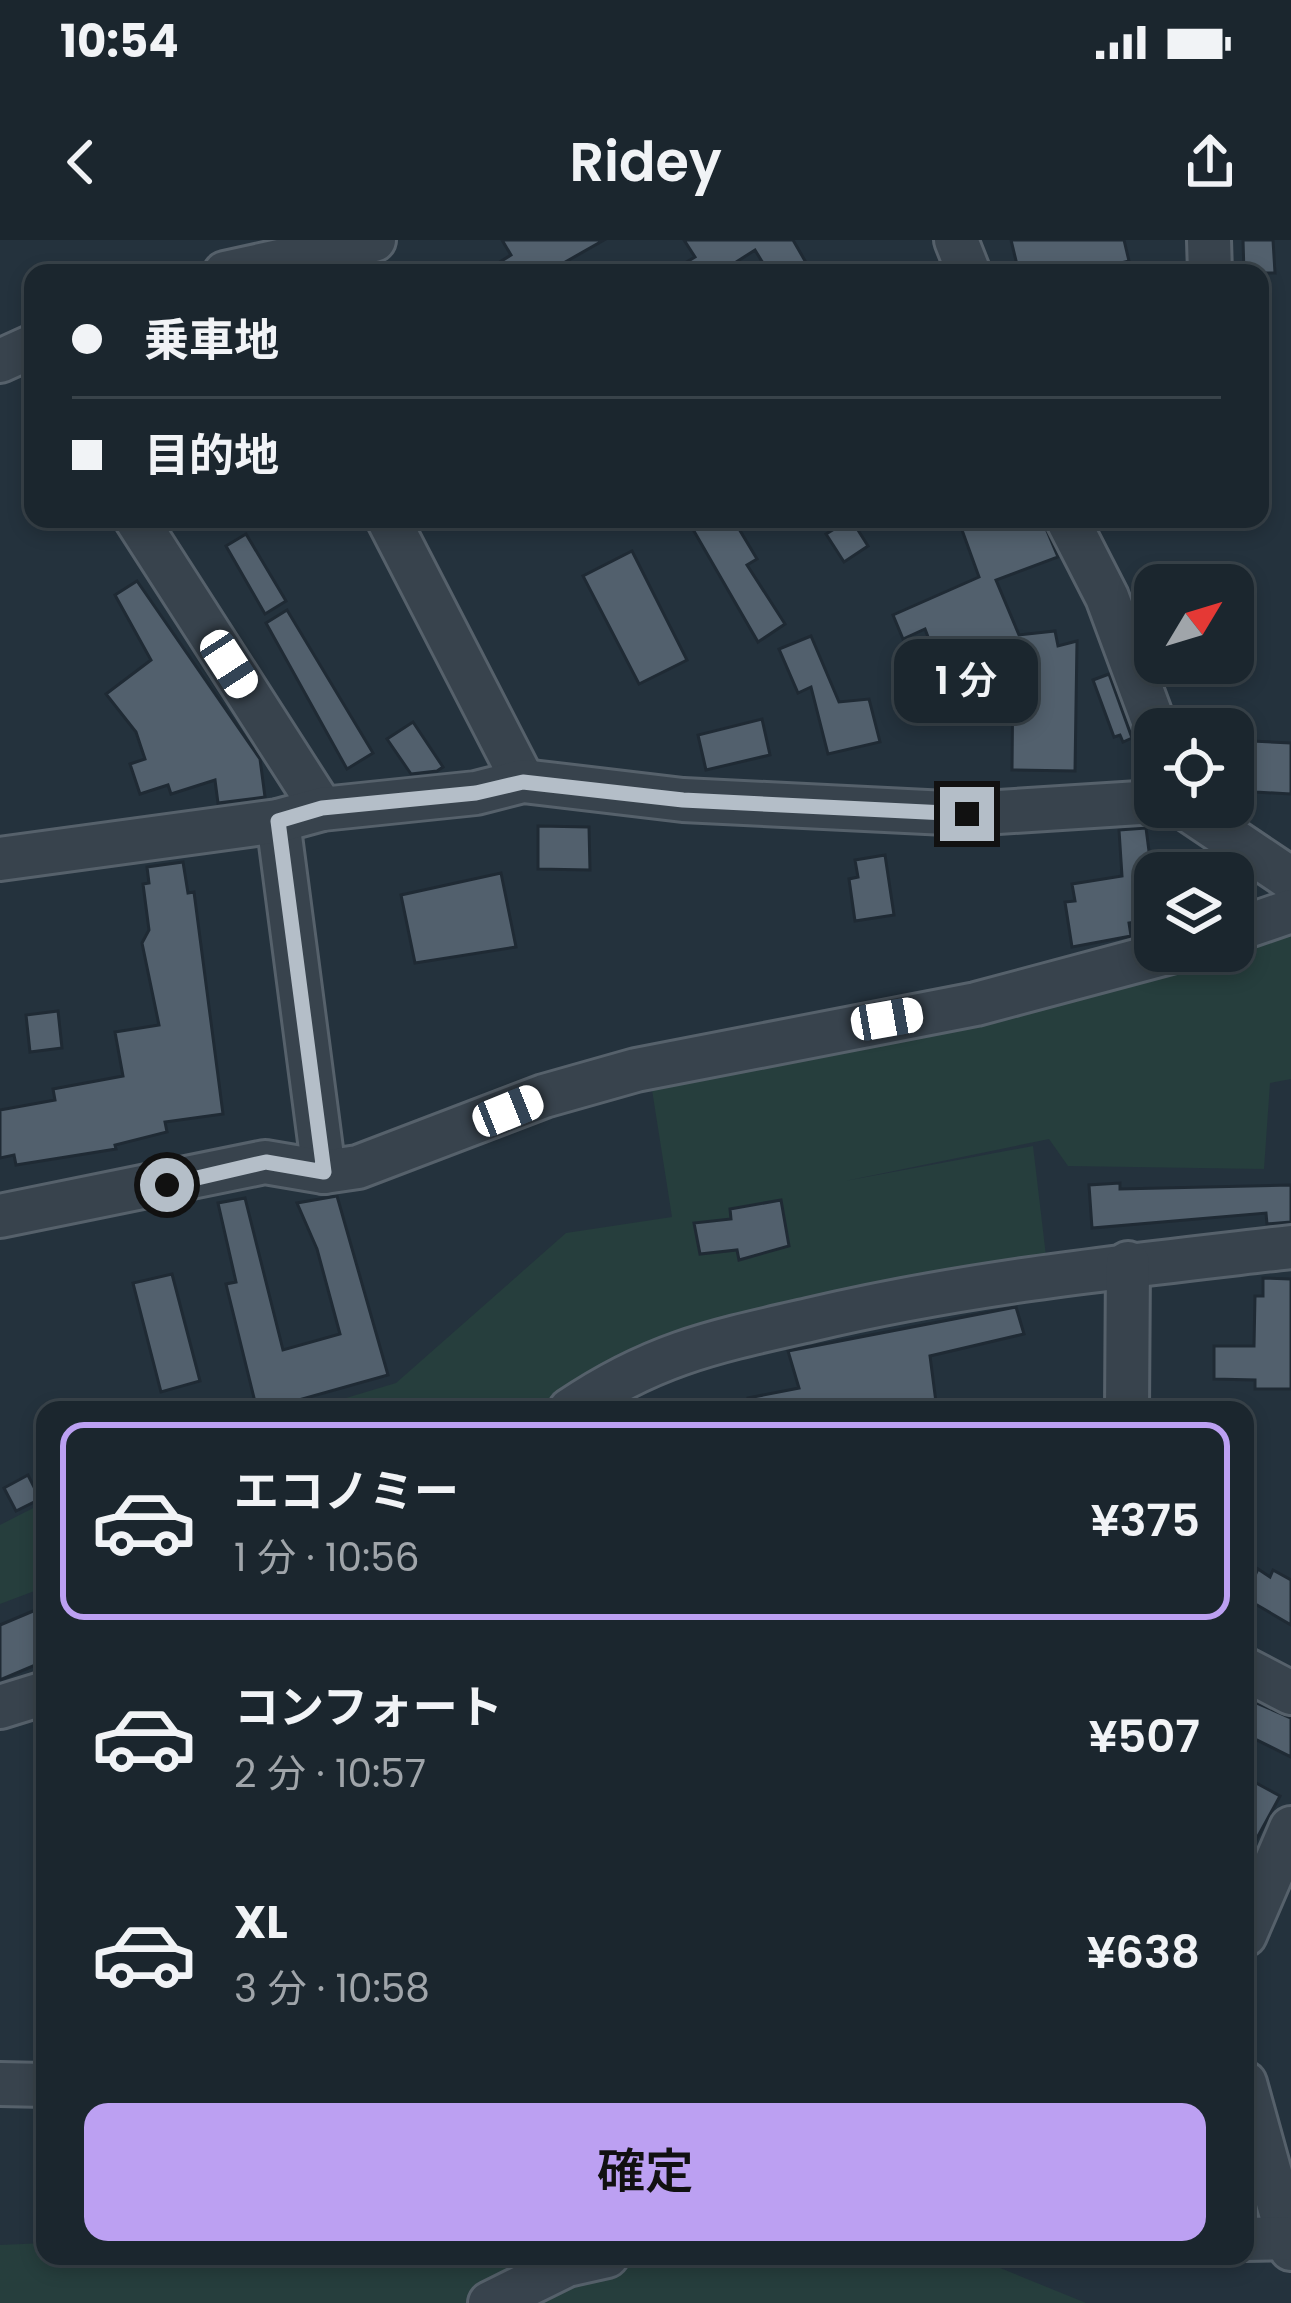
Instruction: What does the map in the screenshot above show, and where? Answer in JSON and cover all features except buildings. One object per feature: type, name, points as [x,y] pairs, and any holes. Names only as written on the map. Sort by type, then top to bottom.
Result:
[{"type":"street","points":[[273,264],[374,240]]},
{"type":"street","points":[[142,528],[322,808]]},
{"type":"street","points":[[393,528],[523,782]]},
{"type":"street","points":[[1072,528],[1106,597],[1148,708]]},
{"type":"street","points":[[0,859],[278,821],[322,808],[476,793],[523,782],[683,800],[967,814],[1134,803]]},
{"type":"street","points":[[278,821],[324,1172]]},
{"type":"street","points":[[1216,828],[1291,879]]},
{"type":"street","points":[[1254,924],[1291,911]]},
{"type":"street","points":[[0,1216],[266,1162],[324,1172],[358,1167],[544,1096],[636,1070],[976,1004],[1134,962]]},
{"type":"street","points":[[584,1401],[647,1362],[902,1298],[1128,1263],[1291,1247]]},
{"type":"street","points":[[1126,1401],[1128,1263]]},
{"type":"street","points":[[1254,1674],[1291,1693]]},
{"type":"street","points":[[0,1707],[36,1697]]},
{"type":"street","points":[[1254,1914],[1291,1828]]},
{"type":"street","points":[[0,2084],[36,2085]]},
{"type":"street","points":[[1254,2114],[1291,2248]]},
{"type":"street","points":[[1254,2239],[1290,2238]]},
{"type":"street","points":[[490,2303],[567,2265]]},
{"type":"green space","points":[[1291,926],[1291,1079],[1270,1083],[1264,1169],[1068,1166],[1049,1139],[845,1181],[1033,1146],[1046,1256],[594,1401],[336,1401],[396,1383],[566,1233],[672,1217],[650,1077],[1041,998],[1134,971],[1254,972],[1254,942]]},
{"type":"green space","points":[[36,1507],[36,1590],[0,1604],[0,1525]]},
{"type":"green space","points":[[36,2243],[36,2265],[993,2265],[1086,2303],[0,2303],[0,2245]]},
{"type":"route","points":[[167,1185],[266,1162],[324,1172],[278,821],[322,808],[476,793],[523,782],[683,800],[967,814]]}]
